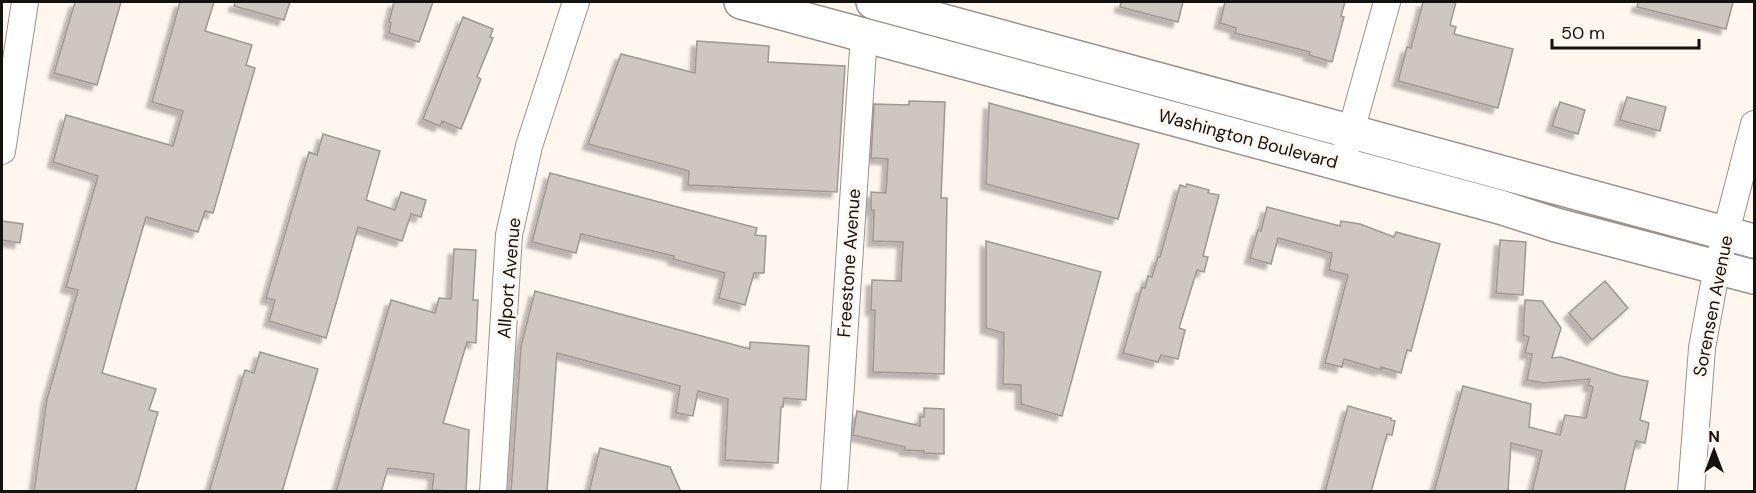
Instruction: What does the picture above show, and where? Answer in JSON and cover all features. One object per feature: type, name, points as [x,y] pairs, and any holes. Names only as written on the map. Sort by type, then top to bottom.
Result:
[{"type":"main road","name":"Washington Boulevard","points":[[741,2],[1500,207],[1556,225],[1755,277]]},
{"type":"main road","name":"Washington Boulevard","points":[[873,2],[1740,237]]},
{"type":"street","points":[[2,151],[25,2]]},
{"type":"street","name":"Allport Avenue","points":[[493,492],[509,235],[529,147],[576,2]]},
{"type":"street","points":[[1342,164],[1387,2]]},
{"type":"street","name":"Freestone Avenue","points":[[834,492],[864,34]]},
{"type":"street","name":"Sorensen Avenue","points":[[1691,492],[1702,348],[1717,267],[1740,237],[1755,124]]},
{"type":"building","points":[[75,2],[121,2],[97,85],[54,73]]},
{"type":"building","points":[[180,2],[214,2],[205,31],[252,45],[246,65],[255,68],[213,213],[205,211],[198,232],[146,217],[121,304],[102,373],[156,389],[149,410],[158,412],[135,492],[34,492],[47,399],[78,290],[66,287],[98,176],[53,162],[66,115],[173,146],[183,111],[152,102]]},
{"type":"building","points":[[235,2],[290,2],[284,20],[234,6]]},
{"type":"building","points":[[394,2],[433,2],[419,42],[389,33]]},
{"type":"building","points":[[1121,2],[1183,2],[1178,22],[1120,7]]},
{"type":"building","points":[[1225,2],[1345,2],[1341,16],[1344,17],[1332,62],[1309,55],[1310,52],[1235,33],[1236,28],[1220,23]]},
{"type":"building","points":[[1423,2],[1456,2],[1450,25],[1456,27],[1454,34],[1513,49],[1498,108],[1398,81],[1407,47],[1411,48]]},
{"type":"building","points":[[1638,2],[1733,2],[1726,29],[1637,7]]},
{"type":"building","points":[[463,17],[493,29],[490,37],[493,38],[477,77],[481,79],[461,129],[442,121],[440,126],[423,119]]},
{"type":"building","points":[[697,41],[769,46],[768,62],[845,66],[837,192],[688,185],[689,171],[588,144],[621,54],[695,73]]},
{"type":"building","points":[[1627,97],[1666,107],[1660,131],[1620,120]]},
{"type":"building","points":[[909,101],[945,102],[941,198],[947,198],[944,374],[873,372],[875,310],[871,310],[872,280],[901,281],[903,242],[873,241],[874,210],[871,210],[871,192],[886,193],[888,159],[871,158],[874,104],[909,105]]},
{"type":"building","points":[[1560,102],[1585,110],[1578,134],[1552,126]]},
{"type":"building","points":[[989,103],[1139,144],[1118,219],[986,184]]},
{"type":"building","points":[[323,134],[380,151],[366,200],[395,210],[401,192],[426,200],[421,217],[411,214],[402,241],[358,227],[326,338],[269,321],[275,300],[266,298],[309,152],[317,155]]},
{"type":"building","points":[[550,173],[757,228],[755,235],[766,236],[764,273],[754,273],[745,305],[719,298],[725,273],[673,259],[674,256],[581,234],[576,253],[532,242]]},
{"type":"building","points":[[1187,184],[1219,195],[1203,256],[1208,257],[1204,272],[1197,270],[1179,328],[1185,330],[1178,359],[1161,355],[1158,362],[1123,353],[1142,287],[1145,288],[1148,276],[1152,277],[1158,257],[1160,257],[1180,185],[1186,187]]},
{"type":"building","points":[[1267,207],[1340,226],[1341,221],[1360,224],[1394,237],[1396,232],[1440,244],[1411,351],[1407,350],[1401,373],[1381,367],[1381,370],[1344,359],[1342,367],[1325,363],[1348,275],[1329,270],[1332,253],[1278,238],[1271,264],[1250,258],[1258,230],[1261,231]]},
{"type":"building","points":[[2,221],[23,224],[20,243],[2,240]]},
{"type":"building","points":[[1500,240],[1526,242],[1523,295],[1496,293]]},
{"type":"building","points":[[986,241],[1101,272],[1062,416],[1021,404],[1021,385],[1003,384],[1004,333],[986,328]]},
{"type":"building","points":[[454,249],[476,250],[473,300],[478,300],[476,343],[467,342],[443,423],[469,430],[466,492],[432,490],[434,474],[388,468],[381,492],[336,492],[391,300],[435,313],[439,298],[451,299]]},
{"type":"building","points":[[1605,281],[1628,308],[1592,340],[1569,313]]},
{"type":"building","points":[[535,291],[750,349],[750,342],[809,346],[806,400],[784,398],[783,407],[781,407],[778,463],[725,460],[728,399],[698,391],[693,416],[676,413],[680,386],[557,353],[547,492],[511,492],[521,346]]},
{"type":"building","points":[[1525,300],[1542,301],[1561,328],[1552,358],[1561,357],[1621,376],[1648,381],[1640,420],[1649,423],[1645,443],[1636,441],[1624,492],[1532,492],[1542,451],[1511,443],[1508,492],[1434,492],[1463,386],[1531,404],[1529,427],[1560,435],[1565,415],[1586,418],[1593,387],[1588,385],[1590,379],[1543,383],[1527,380],[1532,354],[1525,353],[1529,337],[1523,335]]},
{"type":"building","points":[[260,352],[318,369],[282,492],[209,492],[245,370],[254,373]]},
{"type":"building","points":[[1348,406],[1391,418],[1395,421],[1392,435],[1387,434],[1371,492],[1325,492]]},
{"type":"building","points":[[924,408],[944,409],[944,454],[905,450],[905,447],[853,435],[857,411],[920,426],[920,417],[924,417]]},
{"type":"building","points":[[600,448],[670,467],[681,492],[589,492]]}]
